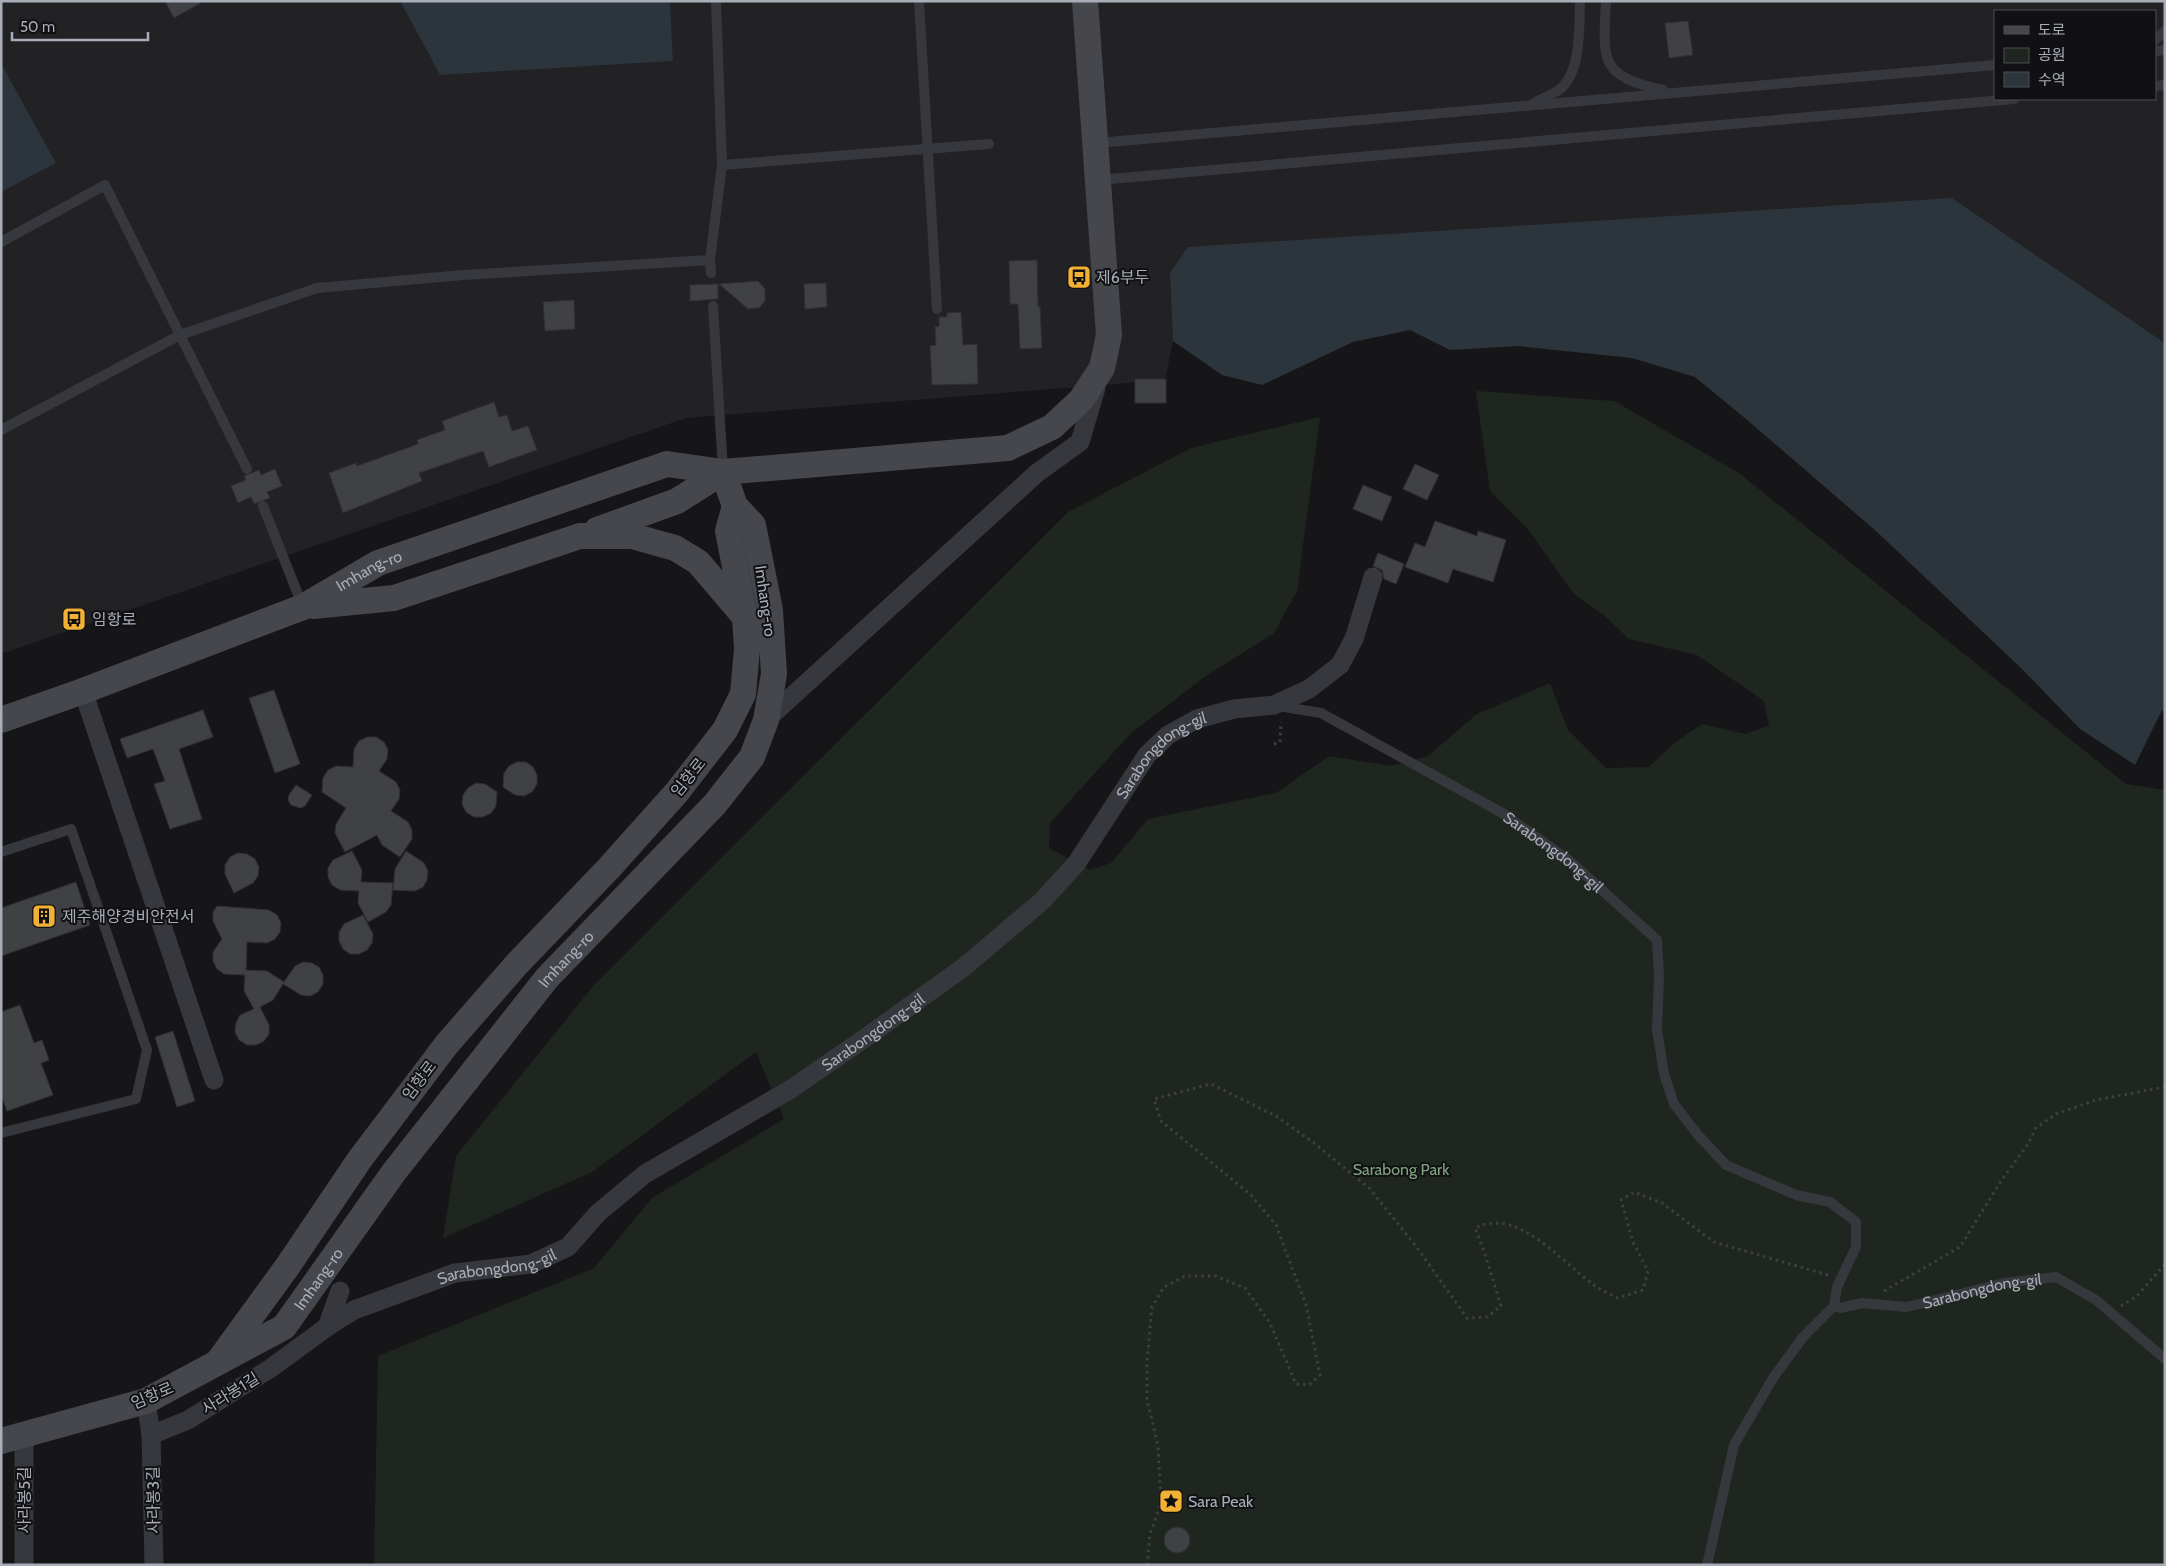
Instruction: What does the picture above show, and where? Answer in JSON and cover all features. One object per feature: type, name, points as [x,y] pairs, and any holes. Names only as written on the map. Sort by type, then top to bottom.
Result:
[{"type":"main road","points":[[1,720],[83,692],[303,607],[394,598],[580,536],[677,501],[723,472],[1008,448],[1052,426],[1081,400],[1102,368],[1109,334],[1099,180],[1084,1]]},
{"type":"main road","name":"Imhang-ro","points":[[218,1362],[284,1327],[394,1172],[547,978],[715,804],[752,757],[766,720],[774,674],[770,610],[753,525],[735,506],[723,472],[667,464],[378,563],[303,607]]},
{"type":"main road","name":"Imhang-ro","points":[[735,506],[728,531],[745,617]]},
{"type":"main road","points":[[580,536],[632,536],[675,548],[698,562],[745,617]]},
{"type":"main road","name":"임항로","points":[[13,1438],[146,1401],[218,1362],[287,1268],[360,1159],[447,1044],[516,965],[609,868],[676,792],[725,730],[743,694],[747,649],[745,617]]},
{"type":"street","points":[[766,720],[1037,473],[1080,442],[1102,368]]},
{"type":"street","points":[[1278,706],[1309,689],[1340,665],[1354,640],[1372,576]]},
{"type":"street","points":[[83,692],[214,1080]]},
{"type":"street","name":"Sarabongdong-gil","points":[[305,1344],[354,1310],[455,1273],[531,1264],[568,1247],[598,1213],[645,1174],[790,1089],[860,1041],[964,967],[1042,901],[1076,864],[1147,755],[1168,735],[1197,719],[1234,709],[1278,706]]},
{"type":"street","points":[[327,1327],[340,1291]]},
{"type":"street","name":"사라봉1길","points":[[151,1435],[188,1420],[271,1368],[305,1344]]},
{"type":"street","name":"사라봉3길","points":[[146,1401],[151,1435],[154,1565]]},
{"type":"street","name":"사라봉5길","points":[[13,1438],[24,1565]]},
{"type":"lane","points":[[711,273],[710,260],[722,165],[716,1]]},
{"type":"lane","points":[[919,1],[937,309]]},
{"type":"lane","points":[[1528,106],[1560,89],[1571,73],[1579,51],[1580,1]]},
{"type":"lane","points":[[1606,1],[1604,48],[1612,70],[1635,84],[1674,93]]},
{"type":"lane","points":[[2156,39],[2165,30]]},
{"type":"lane","points":[[1096,143],[1994,65]]},
{"type":"lane","points":[[1099,180],[2003,100]]},
{"type":"lane","points":[[722,165],[989,144]]},
{"type":"lane","points":[[1,242],[105,185],[247,470]]},
{"type":"lane","points":[[1,430],[180,335],[317,288],[463,275],[710,260]]},
{"type":"lane","points":[[713,306],[723,472]]},
{"type":"lane","points":[[263,506],[303,607]]},
{"type":"lane","name":"Sarabongdong-gil","points":[[1278,706],[1321,713],[1504,814],[1570,861],[1657,940],[1659,976],[1657,1029],[1664,1074],[1674,1104],[1698,1135],[1726,1165],[1796,1195],[1830,1202],[1856,1222],[1856,1247],[1837,1287],[1834,1306],[1840,1308],[1862,1304],[1907,1307],[2004,1284],[2056,1277],[2096,1300],[2165,1359]]},
{"type":"lane","points":[[1,852],[71,828],[148,1050],[136,1099],[1,1133]]},
{"type":"lane","points":[[1707,1565],[1734,1445],[1773,1378],[1803,1337],[1834,1306]]},
{"type":"path","points":[[1274,744],[1280,742],[1278,706]]},
{"type":"path","points":[[1146,1565],[1150,1534],[1161,1503],[1158,1446],[1146,1399],[1146,1362],[1152,1307],[1164,1286],[1184,1276],[1216,1276],[1245,1288],[1270,1323],[1296,1384],[1309,1385],[1320,1375],[1306,1305],[1276,1225],[1251,1195],[1161,1121],[1154,1099],[1211,1084],[1276,1116],[1314,1142],[1369,1188],[1416,1246],[1467,1318],[1487,1317],[1501,1306],[1475,1228],[1485,1223],[1503,1224],[1523,1230],[1556,1253],[1594,1285],[1618,1298],[1643,1290],[1648,1271],[1633,1242],[1621,1200],[1634,1192],[1662,1203],[1714,1242],[1842,1279]]},
{"type":"path","points":[[1862,1304],[1960,1247],[2001,1181],[2028,1144],[2036,1128],[2056,1114],[2096,1100],[2165,1087]]},
{"type":"path","points":[[2110,1312],[2137,1296],[2165,1264]]},
{"type":"shaded area","points":[[1,1],[400,1],[440,75],[673,61],[670,1],[2165,1],[2165,343],[1952,198],[1170,273],[1173,341],[1165,380],[686,418],[1,654],[1,192],[56,163],[1,63]]},
{"type":"green space","name":"Sarabong Park","points":[[1476,391],[1614,401],[1739,473],[2126,784],[2165,790],[2165,1565],[374,1565],[378,1356],[594,1268],[652,1198],[784,1119],[756,1052],[592,1172],[443,1238],[456,1156],[594,985],[1068,512],[1191,448],[1320,417],[1297,591],[1274,633],[1203,678],[1130,734],[1050,823],[1049,848],[1090,870],[1111,863],[1148,819],[1276,793],[1329,756],[1391,766],[1428,756],[1477,714],[1550,683],[1568,730],[1606,768],[1649,767],[1673,744],[1702,724],[1745,734],[1769,726],[1764,701],[1697,655],[1629,639],[1605,616],[1574,594],[1528,529],[1490,491]]},
{"type":"water","points":[[400,1],[670,1],[673,61],[440,75]]},
{"type":"water","points":[[1,63],[56,163],[1,192]]},
{"type":"water","points":[[1952,198],[2165,343],[2165,714],[2162,710],[2135,765],[2080,729],[2021,668],[1876,531],[1695,377],[1632,358],[1518,346],[1450,350],[1410,330],[1353,342],[1262,385],[1222,375],[1173,341],[1170,273],[1188,247]]},
{"type":"building","points":[[165,1],[204,1],[174,18]]},
{"type":"building","points":[[1688,21],[1693,55],[1669,58],[1665,23]]},
{"type":"building","points":[[1037,260],[1038,307],[1040,306],[1042,348],[1020,349],[1018,304],[1010,304],[1009,261]]},
{"type":"building","points":[[758,281],[765,289],[765,301],[759,308],[748,309],[719,284]]},
{"type":"building","points":[[826,283],[827,307],[805,309],[804,284]]},
{"type":"building","points":[[718,284],[718,299],[690,301],[690,285]]},
{"type":"building","points":[[574,300],[575,329],[545,331],[543,302]]},
{"type":"building","points":[[961,312],[963,345],[977,344],[978,384],[932,385],[930,346],[936,345],[935,327],[939,326],[939,317],[947,317],[947,313]]},
{"type":"building","points":[[1135,379],[1166,379],[1166,403],[1135,403]]},
{"type":"building","points":[[494,402],[499,417],[507,415],[512,431],[528,426],[537,450],[489,467],[483,451],[419,473],[422,481],[343,513],[329,473],[356,463],[357,466],[418,444],[417,440],[445,430],[442,421]]},
{"type":"building","points":[[1415,464],[1439,475],[1427,500],[1403,489]]},
{"type":"building","points":[[275,469],[282,486],[267,492],[270,498],[254,504],[251,497],[238,503],[231,486],[246,480],[244,476],[259,470],[261,475]]},
{"type":"building","points":[[1363,485],[1392,497],[1382,521],[1353,509]]},
{"type":"building","points":[[1435,521],[1477,536],[1478,531],[1506,540],[1493,582],[1453,569],[1448,583],[1405,567],[1415,543],[1425,547]]},
{"type":"building","points":[[1378,553],[1404,564],[1396,584],[1384,579],[1382,570],[1373,566]]},
{"type":"building","points":[[274,690],[300,764],[275,773],[249,698]]},
{"type":"building","points":[[203,710],[213,737],[179,749],[202,819],[170,829],[154,784],[165,781],[153,749],[127,758],[120,739]]},
{"type":"building","points":[[367,737],[376,737],[384,742],[388,750],[387,759],[379,771],[396,782],[400,790],[399,799],[391,811],[408,822],[412,830],[412,839],[400,857],[382,845],[377,835],[345,852],[335,833],[336,824],[346,808],[322,792],[323,778],[328,770],[336,766],[353,767],[354,749],[359,741]]},
{"type":"building","points":[[517,762],[526,762],[533,767],[537,775],[537,784],[532,792],[524,796],[515,795],[503,787],[504,773],[509,766]]},
{"type":"building","points":[[476,783],[485,784],[497,792],[496,806],[491,813],[483,817],[474,817],[466,812],[462,804],[463,795],[468,788]]},
{"type":"building","points":[[296,785],[312,795],[305,806],[300,808],[291,805],[288,800]]},
{"type":"building","points":[[352,851],[362,870],[361,882],[393,883],[391,905],[386,912],[368,922],[358,903],[359,891],[340,890],[332,885],[328,877],[328,868],[333,860]]},
{"type":"building","points":[[406,851],[424,863],[428,871],[427,880],[423,887],[415,891],[393,890],[395,869]]},
{"type":"building","points":[[238,853],[247,854],[255,859],[259,867],[258,876],[253,883],[234,893],[225,874],[225,865],[230,857]]},
{"type":"building","name":"제주해양경비안전서","points":[[76,882],[90,925],[1,956],[1,908]]},
{"type":"building","points":[[217,906],[269,910],[277,915],[281,923],[280,932],[275,939],[267,943],[247,942],[246,970],[267,971],[284,982],[295,966],[303,962],[312,963],[319,967],[323,975],[323,984],[318,992],[310,996],[301,995],[283,984],[273,1000],[260,1007],[269,1025],[269,1034],[264,1041],[256,1045],[247,1045],[239,1040],[235,1032],[236,1023],[240,1015],[254,1009],[244,991],[245,975],[224,974],[217,969],[213,961],[213,952],[222,939],[213,921],[213,912]]},
{"type":"building","points":[[363,915],[373,934],[372,943],[367,950],[359,954],[350,954],[343,949],[339,941],[339,932],[344,924]]},
{"type":"building","points":[[20,1005],[34,1043],[42,1040],[49,1060],[41,1063],[53,1095],[7,1111],[1,1095],[1,1012]]},
{"type":"building","points":[[173,1031],[195,1101],[177,1107],[155,1037]]},
{"type":"building","points":[[1177,1527],[1186,1531],[1190,1540],[1186,1549],[1177,1553],[1168,1549],[1164,1540],[1168,1531]]},
{"type":"place","name":"제6부두","points":[[1079,277]]},
{"type":"place","name":"임항로","points":[[74,619]]},
{"type":"place","name":"제주해양경비안전서","points":[[44,916]]},
{"type":"place","name":"Sara Peak","points":[[1171,1501]]}]
